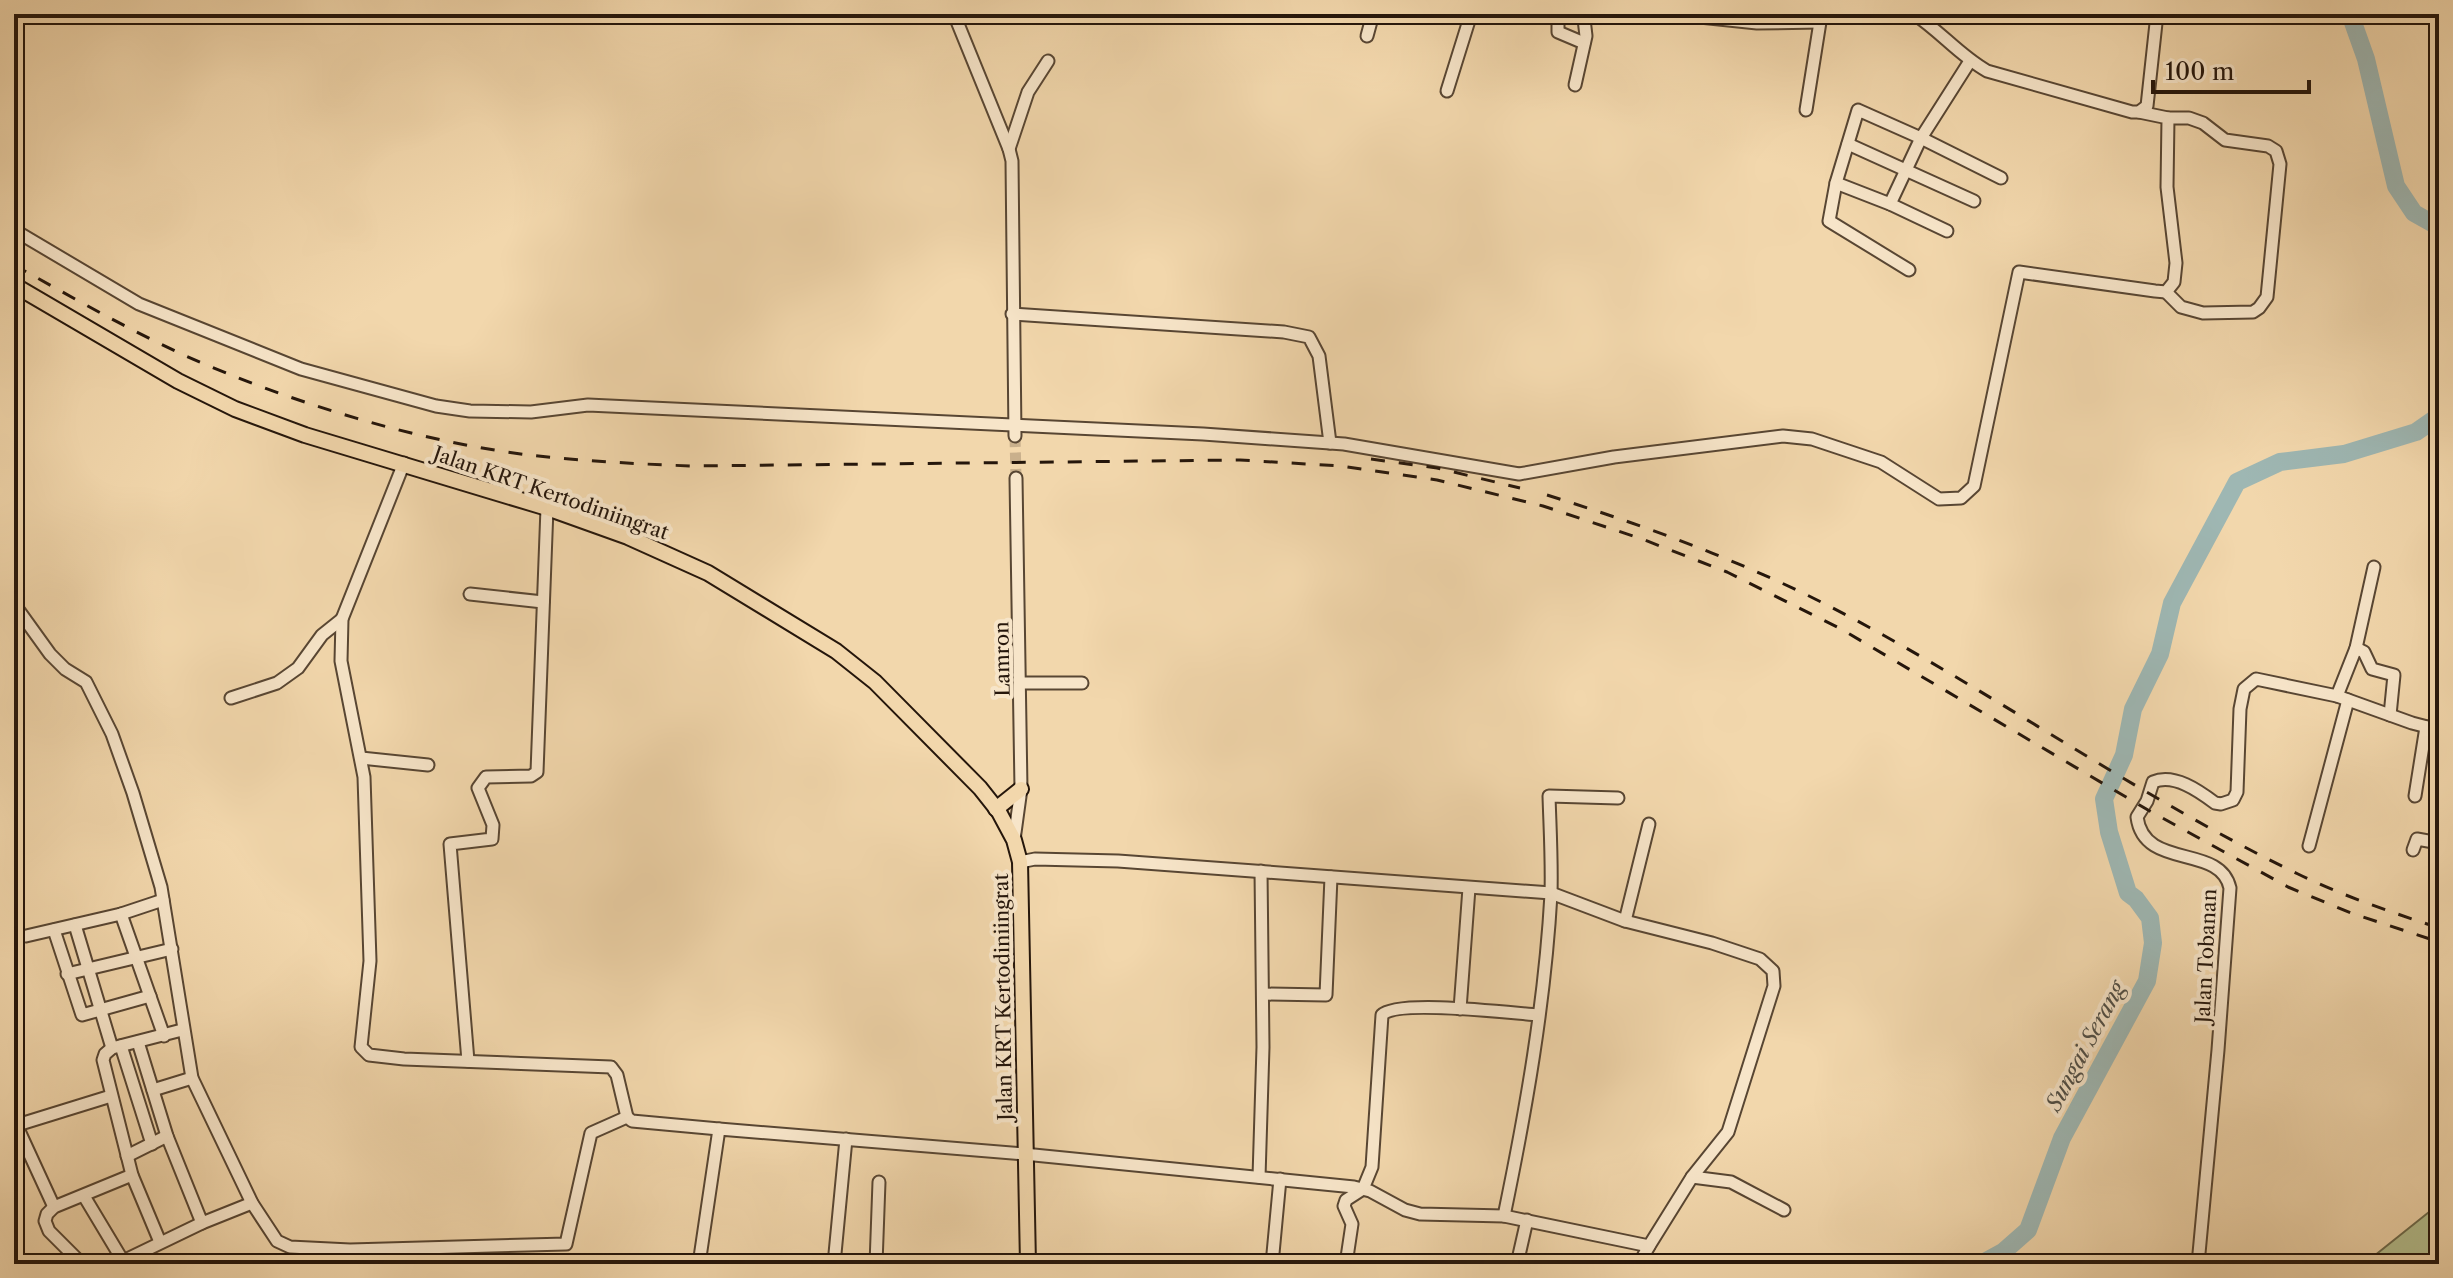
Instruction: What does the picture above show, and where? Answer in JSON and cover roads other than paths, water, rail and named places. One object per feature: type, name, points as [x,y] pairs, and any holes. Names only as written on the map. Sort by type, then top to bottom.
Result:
[{"type":"main road","name":"Jalan KRT Kertodiniingrat","points":[[14,285],[178,381],[235,409],[305,435],[547,508],[628,537],[708,573],[836,651],[875,682],[980,788],[1014,840],[1020,862],[1028,1264]]},
{"type":"main road","points":[[996,809],[1021,789]]},
{"type":"street","points":[[954,14],[1009,149],[1014,202],[1014,430]]},
{"type":"street","points":[[1367,36],[1373,14]]},
{"type":"street","points":[[1447,91],[1471,14]]},
{"type":"street","points":[[1558,14],[1558,32],[1584,43]]},
{"type":"street","points":[[1575,85],[1586,34],[1584,22],[1588,14]]},
{"type":"street","points":[[1671,14],[1757,23],[1822,18],[1806,110]]},
{"type":"street","points":[[14,230],[139,304],[301,369],[436,406],[504,412],[588,405],[1014,430],[1330,443],[1519,474],[1614,457],[1783,436],[1812,439],[1881,462],[1939,499],[1961,498],[1974,486],[2019,272],[2166,292],[2181,307],[2203,313],[2244,313],[2259,308],[2267,297],[2271,271],[2280,164],[2276,151],[2268,146],[2225,140],[2203,123],[2189,118],[2168,118],[2139,112],[1987,71],[1970,61],[1914,14]]},
{"type":"street","points":[[2139,112],[2147,106],[2157,14]]},
{"type":"street","points":[[1009,149],[1028,92],[1048,61]]},
{"type":"street","points":[[1890,204],[1921,138],[1970,61]]},
{"type":"street","points":[[1909,270],[1829,221],[1836,183],[1858,110],[2001,178]]},
{"type":"street","points":[[2166,292],[2174,282],[2176,263],[2167,187],[2168,118]]},
{"type":"street","points":[[1848,144],[1974,201]]},
{"type":"street","points":[[1836,183],[1947,231]]},
{"type":"street","points":[[1012,314],[1284,332],[1309,337],[1319,356],[1330,443]]},
{"type":"street","points":[[404,463],[342,619],[341,661],[364,777],[370,961],[361,1047],[364,1053],[372,1056],[611,1067],[617,1075],[627,1117],[632,1121],[1024,1154],[1363,1189],[1420,1214],[1504,1216],[1649,1246]]},
{"type":"street","name":"Lamron","points":[[1014,840],[1021,789],[1016,478]]},
{"type":"street","points":[[468,1061],[450,844],[492,839],[493,825],[478,788],[486,777],[525,777],[537,772],[547,508]]},
{"type":"street","points":[[2309,846],[2374,567]]},
{"type":"street","points":[[470,594],[543,602]]},
{"type":"street","points":[[14,604],[50,654],[65,669],[86,682],[112,734],[133,793],[163,900],[192,1078],[252,1203],[268,1230],[284,1245],[335,1250],[566,1244],[591,1133],[627,1117]]},
{"type":"street","points":[[231,698],[277,683],[298,668],[322,635],[342,619]]},
{"type":"street","points":[[2356,648],[2364,652],[2372,669],[2394,675],[2390,715]]},
{"type":"street","name":"Jalan Tobanan","points":[[2198,1264],[2230,888],[2227,877],[2217,867],[2156,847],[2144,839],[2137,817],[2147,801],[2153,782],[2159,779],[2177,782],[2215,803],[2233,800],[2237,792],[2240,709],[2244,689],[2256,679],[2343,698],[2439,730]]},
{"type":"street","points":[[1020,683],[1082,683]]},
{"type":"street","points":[[2415,796],[2426,727]]},
{"type":"street","points":[[361,758],[428,765]]},
{"type":"street","points":[[1504,1216],[1522,1128],[1538,1015],[1551,893],[1549,796],[1618,798]]},
{"type":"street","points":[[1625,921],[1649,824]]},
{"type":"street","points":[[2413,850],[2417,839],[2439,843]]},
{"type":"street","points":[[1020,862],[1035,859],[1118,861],[1551,893],[1625,921],[1760,959],[1773,971],[1774,986],[1728,1132],[1692,1177],[1639,1264]]},
{"type":"street","points":[[1259,1177],[1263,994],[1261,871]]},
{"type":"street","points":[[1263,994],[1326,995],[1331,877]]},
{"type":"street","points":[[1460,1009],[1469,888]]},
{"type":"street","points":[[26,936],[121,914],[163,900]]},
{"type":"street","points":[[121,914],[164,1036]]},
{"type":"street","points":[[75,925],[101,1011],[152,1144]]},
{"type":"street","points":[[54,930],[79,1013],[85,1015],[150,996]]},
{"type":"street","points":[[67,974],[172,949]]},
{"type":"street","points":[[1346,1264],[1352,1224],[1344,1206],[1346,1200],[1363,1189],[1372,1167],[1382,1015],[1387,1009],[1395,1007],[1538,1015]]},
{"type":"street","points":[[160,1242],[132,1175],[103,1060],[105,1054],[116,1047],[182,1030]]},
{"type":"street","points":[[138,1042],[167,1136],[202,1223]]},
{"type":"street","points":[[153,1090],[192,1078]]},
{"type":"street","points":[[54,1207],[15,1124],[111,1096]]},
{"type":"street","points":[[699,1264],[719,1129]]},
{"type":"street","points":[[127,1156],[167,1136]]},
{"type":"street","points":[[834,1264],[846,1139]]},
{"type":"street","points":[[82,1264],[46,1226],[45,1217],[54,1207],[132,1175]]},
{"type":"street","points":[[1692,1177],[1731,1182],[1784,1210]]},
{"type":"street","points":[[1272,1264],[1280,1179]]},
{"type":"street","points":[[876,1264],[879,1182]]},
{"type":"street","points":[[84,1196],[120,1262],[136,1259],[160,1242],[252,1203]]},
{"type":"street","points":[[1517,1264],[1527,1220]]},
{"type":"street","points":[[335,1250],[337,1264]]},
{"type":"waterway","points":[[2350,14],[2366,59],[2396,186],[2414,213],[2439,227]]},
{"type":"waterway","name":"Sungai Serang","points":[[1981,1264],[2003,1252],[2028,1230],[2062,1138],[2147,981],[2153,943],[2150,918],[2128,893],[2109,832],[2104,799],[2124,755],[2133,709],[2160,654],[2172,603],[2237,482],[2280,462],[2344,454],[2416,432],[2439,416]]},
{"type":"tunnel","points":[[1015,436],[1016,478]]},
{"type":"railway","points":[[14,265],[142,335],[267,389],[354,418],[486,449],[570,459],[692,466],[1240,460],[1340,466],[1437,480],[1543,506],[1727,572],[1841,629],[2148,810],[2288,887],[2351,913],[2439,942]]},
{"type":"railway","points":[[1371,459],[1437,468],[1520,488]]},
{"type":"railway","points":[[1547,495],[1702,549],[1813,598],[1907,648],[2240,845],[2332,889],[2439,928]]}]
